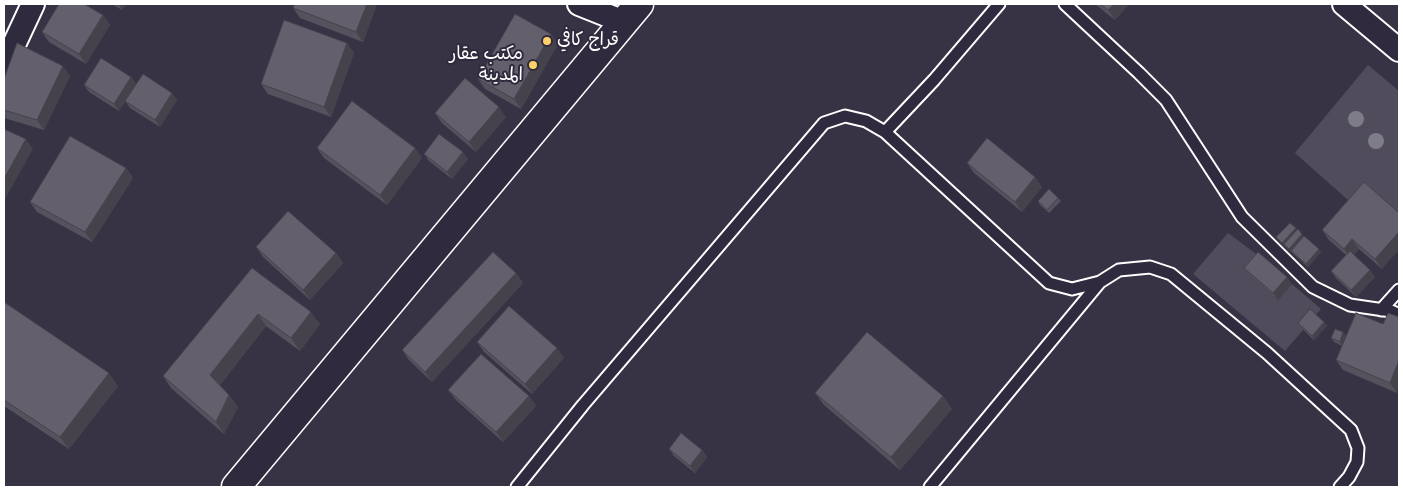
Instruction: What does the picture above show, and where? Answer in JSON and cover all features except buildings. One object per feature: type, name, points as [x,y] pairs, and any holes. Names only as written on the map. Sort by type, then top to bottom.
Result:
[{"type":"street","points":[[4,66],[33,4]]},
{"type":"street","points":[[579,4],[632,13]]},
{"type":"street","points":[[1344,4],[1399,50]]},
{"type":"street","points":[[236,487],[632,13]]},
{"type":"lane","points":[[885,132],[934,80],[1000,4]]},
{"type":"lane","points":[[1065,4],[1133,66],[1166,100],[1242,217],[1313,287],[1350,305],[1399,314]]},
{"type":"lane","points":[[517,487],[583,405],[824,123],[844,116],[866,121],[885,132],[1049,283],[1072,289],[1100,282]]},
{"type":"lane","points":[[930,487],[1100,282],[1119,270],[1150,267],[1171,274],[1267,353],[1351,430],[1358,448],[1357,462],[1349,477],[1340,487]]},
{"type":"lane","points":[[1381,310],[1399,290]]},
{"type":"shaded area","points":[[1368,65],[1399,91],[1399,217],[1357,208],[1295,153]]},
{"type":"shaded area","points":[[1228,233],[1263,259],[1249,275],[1278,300],[1292,284],[1321,309],[1285,351],[1193,274]]},
{"type":"place","name":"قراج كافي","points":[[547,41]]},
{"type":"place","name":"مكتب عقار المدينة","points":[[533,65]]}]
